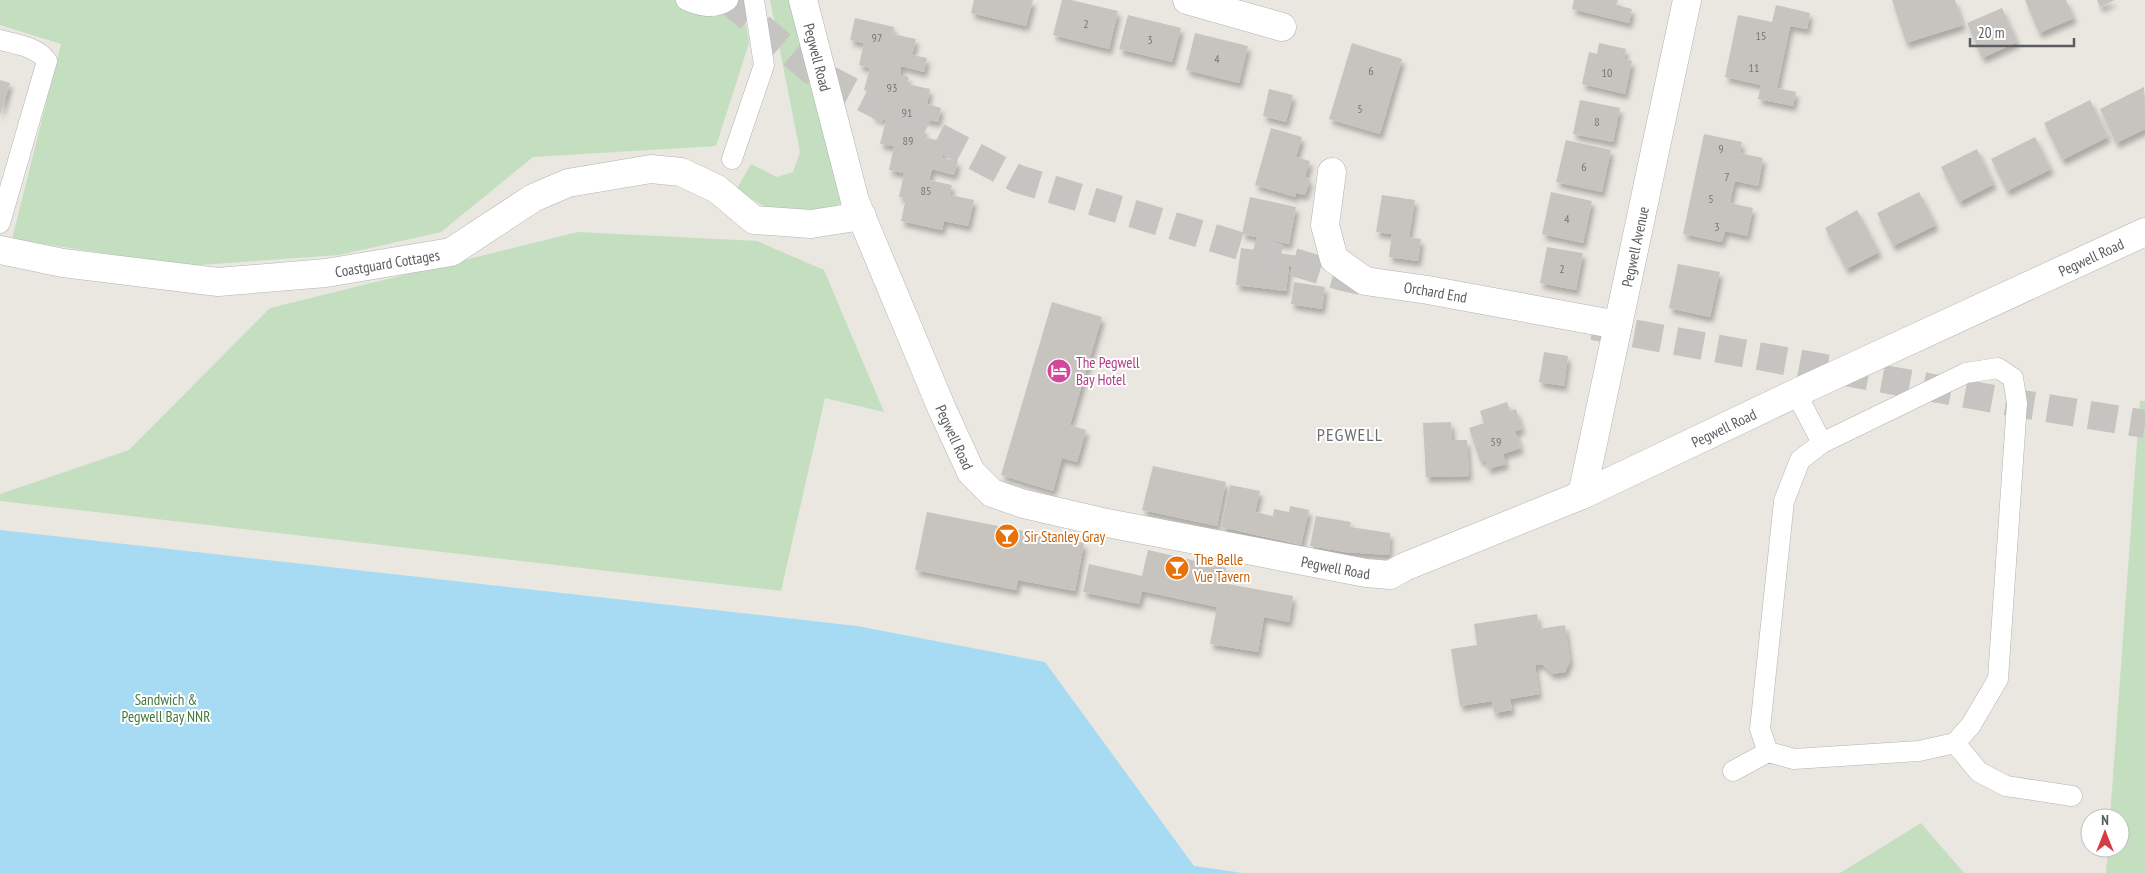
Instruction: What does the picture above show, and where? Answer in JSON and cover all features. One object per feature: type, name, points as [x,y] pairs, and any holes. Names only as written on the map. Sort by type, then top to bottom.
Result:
[{"type":"street","name":"Pegwell Road","points":[[802,0],[855,201],[903,317],[971,472],[992,493],[1024,504],[1102,522],[1366,573],[1390,575],[1404,566],[1582,495],[1796,393],[2145,232]]},
{"type":"street","points":[[1187,0],[1282,27]]},
{"type":"street","name":"Pegwell Avenue","points":[[1582,495],[1687,0]]},
{"type":"street","name":"Coastguard Cottages","points":[[0,250],[64,263],[218,282],[326,273],[451,252],[532,198],[568,183],[652,169],[681,172],[717,189],[754,220],[811,224],[862,216]]},
{"type":"street","name":"Orchard End","points":[[1338,179],[1324,225],[1334,259],[1365,280],[1618,325]]},
{"type":"lane","points":[[686,0],[698,6],[714,7],[728,0]]},
{"type":"lane","points":[[732,158],[764,65],[754,0]]},
{"type":"lane","points":[[0,40],[42,54],[47,61],[0,223]]},
{"type":"lane","points":[[1733,771],[1768,752],[1794,759],[1919,751],[1956,743],[1971,725],[1998,679],[2018,402],[2013,378],[1998,368],[1966,373],[1822,443],[1800,460],[1784,501],[1760,729],[1768,752]]},
{"type":"lane","points":[[1796,393],[1822,443]]},
{"type":"lane","points":[[1956,743],[1978,772],[2006,786],[2072,796]]},
{"type":"green space","points":[[0,0],[742,0],[749,43],[716,146],[533,157],[441,232],[339,255],[185,266],[12,239],[61,44],[0,25]]},
{"type":"green space","points":[[770,0],[802,0],[843,202],[816,217],[772,211],[736,190],[751,164],[777,177],[793,172],[800,152]]},
{"type":"green space","points":[[578,232],[757,241],[824,270],[884,412],[825,398],[781,591],[0,501],[0,494],[129,450],[270,308]]},
{"type":"green space","points":[[2140,401],[2145,401],[2145,873],[2106,873],[2107,858],[2130,858],[2130,808],[2111,808]]},
{"type":"green space","points":[[1921,823],[1964,873],[1840,873]]},
{"type":"water","name":"Sandwich & Pegwell Bay NNR","points":[[0,530],[857,626],[1045,662],[1194,866],[1243,873],[0,873]]},
{"type":"building","points":[[974,0],[1033,0],[1026,26],[971,13]]},
{"type":"building","points":[[1062,0],[1071,0],[1118,11],[1109,49],[1053,35]]},
{"type":"building","points":[[1574,0],[1618,0],[1616,5],[1632,9],[1629,23],[1572,9]]},
{"type":"building","points":[[1892,0],[1955,0],[1963,25],[1906,43]]},
{"type":"building","points":[[2025,0],[2066,0],[2074,18],[2039,33]]},
{"type":"building","points":[[2097,0],[2115,0],[2100,7]]},
{"type":"building","points":[[1776,5],[1810,13],[1807,29],[1790,26],[1777,88],[1796,92],[1793,106],[1758,99],[1761,85],[1725,77],[1738,15],[1772,22]]},
{"type":"building","points":[[2002,8],[2017,42],[1982,58],[1967,23]]},
{"type":"building","points":[[1128,15],[1181,28],[1172,62],[1119,49]]},
{"type":"building","points":[[855,18],[894,27],[893,34],[916,39],[912,55],[927,58],[924,72],[901,66],[900,75],[909,77],[907,84],[930,89],[927,104],[941,108],[938,122],[916,117],[913,126],[925,129],[923,137],[946,142],[942,158],[958,161],[954,175],[932,169],[929,180],[952,185],[950,195],[974,200],[968,226],[944,221],[942,230],[901,221],[906,198],[899,197],[904,173],[889,170],[894,146],[880,144],[886,120],[872,117],[878,94],[864,90],[870,68],[859,65],[864,43],[850,40]]},
{"type":"building","points":[[1195,33],[1248,46],[1239,83],[1186,70]]},
{"type":"building","points":[[1352,43],[1402,59],[1380,134],[1329,119]]},
{"type":"building","points":[[1599,43],[1626,49],[1624,59],[1632,61],[1625,94],[1582,84],[1589,52],[1597,54]]},
{"type":"building","points":[[0,80],[10,83],[0,115]]},
{"type":"building","points":[[2144,87],[2145,129],[2116,143],[2100,109]]},
{"type":"building","points":[[1269,89],[1293,95],[1286,122],[1263,116]]},
{"type":"building","points":[[1580,100],[1620,108],[1613,142],[1573,134]]},
{"type":"building","points":[[2090,100],[2108,137],[2062,160],[2044,123]]},
{"type":"building","points":[[1271,128],[1302,137],[1296,157],[1310,161],[1305,177],[1310,180],[1305,195],[1296,193],[1295,197],[1255,185]]},
{"type":"building","points":[[1704,134],[1742,142],[1740,153],[1763,158],[1758,186],[1735,181],[1732,192],[1730,203],[1753,208],[1747,236],[1725,231],[1722,242],[1683,234]]},
{"type":"building","points":[[2035,137],[2051,169],[2007,191],[1991,159]]},
{"type":"building","points":[[1566,140],[1611,150],[1602,192],[1556,182]]},
{"type":"building","points":[[1977,149],[1994,184],[1959,202],[1941,167]]},
{"type":"building","points":[[1551,192],[1592,201],[1583,243],[1542,234]]},
{"type":"building","points":[[1919,192],[1936,225],[1893,246],[1877,213]]},
{"type":"building","points":[[1382,195],[1415,200],[1409,237],[1421,239],[1418,261],[1389,257],[1392,234],[1376,232]]},
{"type":"building","points":[[1250,197],[1296,207],[1289,244],[1242,234]]},
{"type":"building","points":[[1857,210],[1879,252],[1846,269],[1825,228]]},
{"type":"building","points":[[1547,247],[1583,253],[1576,290],[1540,283]]},
{"type":"building","points":[[1241,248],[1300,256],[1299,267],[1289,266],[1286,291],[1236,285]]},
{"type":"building","points":[[1678,264],[1720,272],[1710,317],[1669,308]]},
{"type":"building","points":[[1294,282],[1325,287],[1322,309],[1291,304]]},
{"type":"building","name":"The Pegwell Bay Hotel","points":[[1052,302],[1102,317],[1070,425],[1086,430],[1077,462],[1062,458],[1053,491],[1001,475]]},
{"type":"building","points":[[1544,352],[1568,356],[1564,386],[1539,382]]},
{"type":"building","points":[[1507,402],[1510,411],[1516,409],[1522,429],[1515,431],[1521,448],[1503,454],[1506,464],[1488,469],[1485,460],[1480,461],[1469,428],[1484,423],[1480,411]]},
{"type":"building","points":[[1451,422],[1452,440],[1467,440],[1469,476],[1426,477],[1423,423]]},
{"type":"building","points":[[1153,466],[1226,482],[1217,526],[1142,510]]},
{"type":"building","points":[[1230,485],[1260,491],[1255,512],[1273,516],[1274,509],[1289,512],[1290,506],[1309,510],[1301,545],[1221,527]]},
{"type":"building","points":[[927,512],[1084,543],[1075,591],[1018,580],[1016,590],[915,570]]},
{"type":"building","points":[[1316,516],[1351,522],[1350,527],[1390,533],[1389,555],[1345,552],[1310,546]]},
{"type":"building","points":[[1148,550],[1226,568],[1223,583],[1293,596],[1289,622],[1264,617],[1258,652],[1210,644],[1217,607],[1142,591],[1139,604],[1083,592],[1089,564],[1142,576]]},
{"type":"building","points":[[1537,614],[1539,629],[1565,625],[1570,661],[1565,672],[1552,674],[1542,664],[1535,665],[1539,694],[1510,699],[1512,710],[1494,713],[1492,701],[1460,706],[1451,649],[1477,645],[1474,624]]},
{"type":"tunnel","points":[[728,0],[811,70],[1018,179],[1343,277],[1367,282]]},
{"type":"tunnel","points":[[1593,326],[2016,403],[2145,424]]},
{"type":"place","name":"The Pegwell Bay Hotel","points":[[1059,371]]},
{"type":"place","name":"Sir Stanley Gray","points":[[1007,536]]},
{"type":"place","name":"The Belle Vue Tavern","points":[[1177,568]]},
{"type":"district","name":"PEGWELL","points":[[1350,434]]}]
